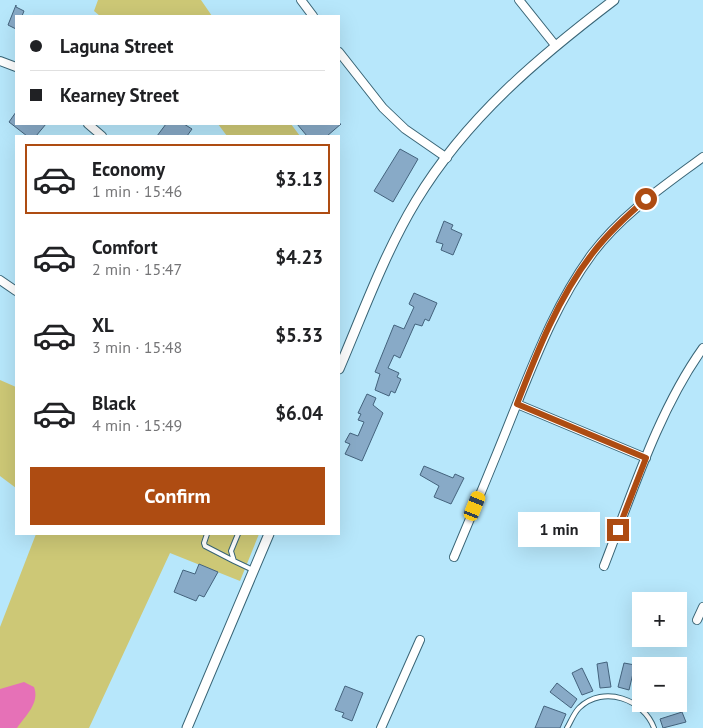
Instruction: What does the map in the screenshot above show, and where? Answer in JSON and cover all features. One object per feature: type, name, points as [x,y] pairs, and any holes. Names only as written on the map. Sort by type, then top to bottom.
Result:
[{"type":"street","points":[[301,0],[312,15]]},
{"type":"street","points":[[519,0],[555,45]]},
{"type":"street","points":[[340,368],[400,230],[417,200],[447,158],[496,99],[555,45],[614,0]]},
{"type":"street","points":[[340,53],[383,108],[405,129],[447,158]]},
{"type":"street","points":[[0,61],[15,67]]},
{"type":"street","points":[[89,125],[101,135]]},
{"type":"street","points":[[454,558],[560,303],[593,253],[621,221],[646,199],[703,157]]},
{"type":"street","points":[[0,280],[15,290]]},
{"type":"street","points":[[604,566],[646,458],[677,390],[703,348]]},
{"type":"street","points":[[517,404],[646,458]]},
{"type":"street","points":[[187,728],[269,535]]},
{"type":"street","points":[[697,620],[703,607]]},
{"type":"street","points":[[381,728],[420,640]]},
{"type":"lane","points":[[207,535],[205,546],[254,570]]},
{"type":"lane","points":[[234,561],[231,551],[238,535]]},
{"type":"lane","points":[[568,728],[581,706],[606,696],[634,702],[650,717],[654,728]]},
{"type":"shaded area","points":[[98,0],[201,0],[211,15],[99,15],[94,11]]},
{"type":"shaded area","points":[[219,125],[292,125],[299,135],[226,135]]},
{"type":"shaded area","points":[[0,380],[15,387],[15,487],[0,476]]},
{"type":"shaded area","points":[[36,535],[259,535],[240,581],[170,553],[89,728],[0,728],[0,627]]},
{"type":"shaded area","points":[[24,682],[34,687],[34,704],[17,728],[0,728],[0,689]]},
{"type":"building","points":[[16,5],[16,7],[24,11],[22,15],[15,15],[15,28],[8,25]]},
{"type":"building","points":[[15,113],[15,125],[45,125],[37,135],[26,135],[9,122]]},
{"type":"building","points":[[165,125],[186,125],[192,129],[188,135],[158,135]]},
{"type":"building","points":[[298,125],[340,125],[328,135],[306,135]]},
{"type":"building","points":[[400,149],[418,159],[393,202],[374,191]]},
{"type":"building","points":[[444,221],[453,225],[451,229],[462,234],[453,255],[441,250],[443,244],[436,242]]},
{"type":"building","points":[[414,293],[437,303],[429,321],[425,319],[422,326],[415,324],[400,358],[394,355],[388,368],[399,373],[397,377],[401,379],[395,393],[391,391],[389,396],[375,390],[380,374],[375,372],[394,325],[404,329],[414,307],[409,304]]},
{"type":"building","points":[[367,394],[376,398],[373,405],[383,413],[362,461],[345,454],[350,444],[345,442],[350,433],[358,436],[364,422],[358,420],[361,414],[358,413]]},
{"type":"building","points":[[424,466],[453,478],[455,474],[464,478],[451,504],[434,497],[439,486],[420,475]]},
{"type":"building","points":[[199,564],[218,572],[204,597],[199,595],[196,601],[174,592],[183,570],[195,574]]},
{"type":"building","points":[[607,662],[611,687],[600,688],[597,664]]},
{"type":"building","points":[[624,663],[632,664],[632,678],[629,690],[618,687]]},
{"type":"building","points":[[582,668],[593,691],[582,695],[572,673]]},
{"type":"building","points":[[557,683],[577,699],[571,708],[550,692]]},
{"type":"building","points":[[345,686],[363,693],[352,721],[342,717],[344,713],[335,710]]},
{"type":"building","points":[[544,706],[566,714],[560,728],[535,728]]},
{"type":"building","points":[[682,712],[686,722],[663,728],[660,719]]},
{"type":"route","points":[[618,530],[646,458],[517,404],[526,379],[560,303],[593,253],[621,221],[646,199]]}]
